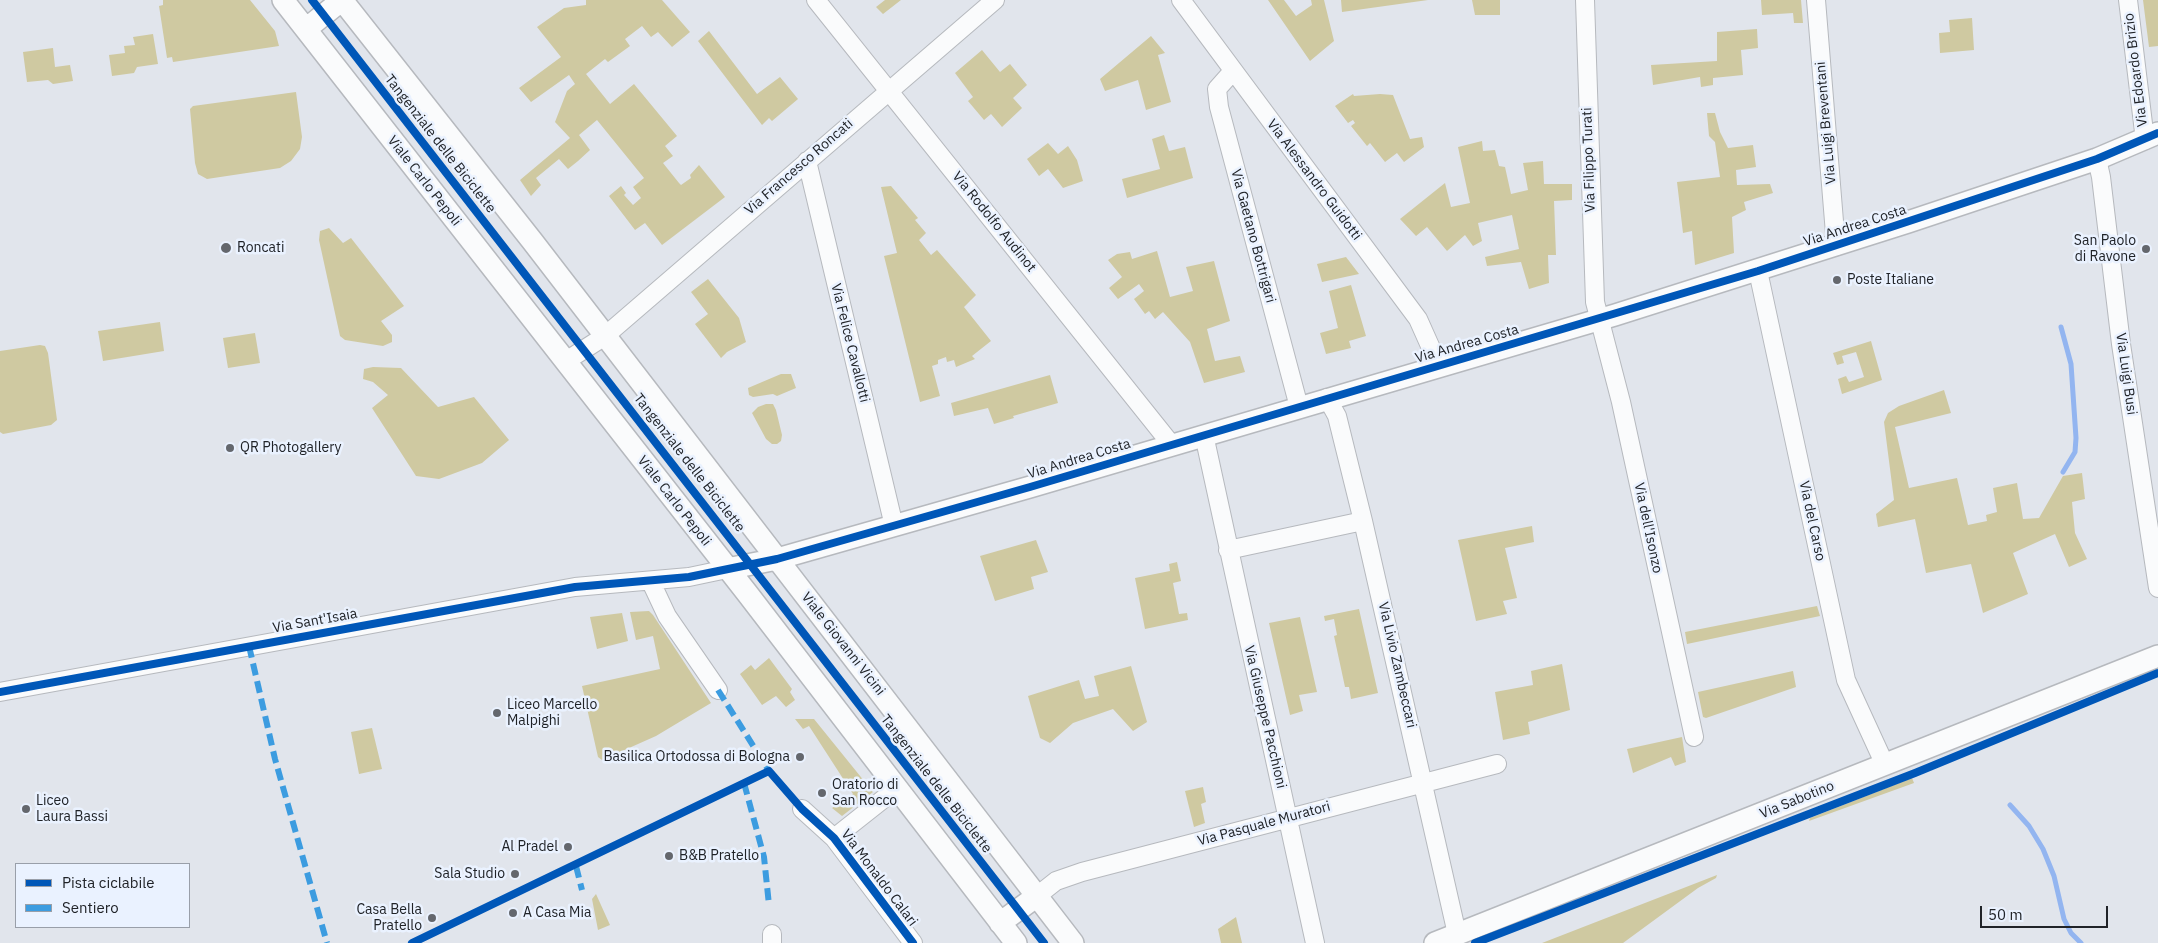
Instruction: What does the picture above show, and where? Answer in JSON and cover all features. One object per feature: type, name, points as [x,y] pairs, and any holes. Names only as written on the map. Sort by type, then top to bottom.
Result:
[{"type":"main road","name":"Viale Carlo Pepoli","points":[[283,0],[727,569]]},
{"type":"main road","points":[[306,29],[342,0],[777,559]]},
{"type":"main road","name":"Via Andrea Costa","points":[[727,569],[777,559],[894,526],[1598,320],[1836,246],[2097,159],[2151,137]]},
{"type":"main road","name":"Viale Giovanni Vicini","points":[[777,559],[1073,943]]},
{"type":"main road","points":[[727,569],[1016,943]]},
{"type":"main road","name":"Via Sabotino","points":[[1435,943],[2158,656]]},
{"type":"main road","points":[[1000,923],[1037,896]]},
{"type":"street","name":"Via Rodolfo Audinot","points":[[816,0],[1171,444]]},
{"type":"street","name":"Via Francesco Roncati","points":[[605,336],[994,0]]},
{"type":"street","name":"Via Alessandro Guidotti","points":[[1181,0],[1418,319],[1439,366]]},
{"type":"street","name":"Via Filippo Turati","points":[[1586,0],[1595,302],[1598,320]]},
{"type":"street","name":"Via Luigi Breventani","points":[[1816,0],[1836,246]]},
{"type":"street","name":"Via Edoardo Brizio","points":[[2128,0],[2151,137]]},
{"type":"street","name":"Via Gaetano Bottrigari","points":[[1233,71],[1217,89],[1219,107],[1299,407]]},
{"type":"street","name":"Via Luigi Busi","points":[[2097,159],[2102,177],[2121,344],[2158,588]]},
{"type":"street","name":"Via Felice Cavallotti","points":[[807,161],[894,526]]},
{"type":"street","name":"Via del Carso","points":[[1758,271],[1846,680],[1885,765]]},
{"type":"street","name":"Via dell'Isonzo","points":[[1598,320],[1621,402],[1694,737]]},
{"type":"street","points":[[566,361],[605,336]]},
{"type":"street","name":"Via Livio Zambeccari","points":[[1328,398],[1337,416],[1363,521],[1424,782],[1457,934]]},
{"type":"street","name":"Via Giuseppe Pacchioni","points":[[1204,435],[1315,943]]},
{"type":"street","points":[[1228,550],[1363,521]]},
{"type":"street","name":"Via Sant'Isaia","points":[[0,692],[575,587],[643,582],[727,569]]},
{"type":"street","points":[[643,582],[718,690]]},
{"type":"street","name":"Via Pasquale Muratori","points":[[1037,896],[1056,881],[1082,872],[1496,764]]},
{"type":"street","name":"Via Monaldo Calari","points":[[834,838],[896,789]]},
{"type":"street","name":"Via Monaldo Calari","points":[[802,809],[834,838],[913,943]]},
{"type":"shaded area","points":[[163,0],[250,0],[275,31],[279,46],[173,62],[172,57],[167,58],[159,6],[163,5]]},
{"type":"shaded area","points":[[586,0],[662,0],[690,32],[672,47],[658,32],[651,37],[642,26],[625,39],[630,46],[608,62],[605,59],[586,74],[610,104],[634,84],[677,136],[665,146],[673,156],[663,163],[679,183],[681,185],[691,178],[690,175],[699,165],[725,197],[662,245],[645,223],[635,230],[609,196],[621,186],[626,193],[624,195],[633,205],[641,198],[633,187],[644,178],[597,120],[579,135],[590,150],[568,169],[559,159],[536,178],[541,185],[531,196],[520,180],[570,138],[555,122],[567,91],[575,84],[569,75],[531,102],[519,88],[561,57],[537,27],[564,8],[586,5]]},
{"type":"shaded area","points":[[885,0],[901,0],[883,14],[876,7]]},
{"type":"shaded area","points":[[1268,0],[1284,0],[1296,16],[1312,5],[1311,0],[1324,0],[1334,41],[1310,61]]},
{"type":"shaded area","points":[[1341,0],[1428,0],[1342,12]]},
{"type":"shaded area","points":[[1472,0],[1500,0],[1500,15],[1475,15]]},
{"type":"shaded area","points":[[1761,0],[1801,0],[1803,23],[1794,23],[1793,13],[1762,15]]},
{"type":"shaded area","points":[[2143,0],[2158,0],[2158,46],[2149,47]]},
{"type":"shaded area","points":[[1972,18],[1974,50],[1940,53],[1939,33],[1950,32],[1949,20]]},
{"type":"shaded area","points":[[1757,29],[1758,48],[1741,50],[1743,75],[1713,78],[1713,85],[1701,87],[1700,77],[1653,85],[1651,65],[1717,61],[1717,32]]},
{"type":"shaded area","points":[[709,31],[757,94],[780,77],[798,99],[772,121],[769,118],[762,125],[698,41]]},
{"type":"shaded area","points":[[153,34],[158,64],[137,67],[134,73],[112,76],[109,55],[125,53],[124,46],[135,45],[133,37]]},
{"type":"shaded area","points":[[1151,36],[1165,53],[1158,55],[1171,102],[1146,110],[1138,80],[1105,91],[1100,79]]},
{"type":"shaded area","points":[[53,48],[55,67],[70,65],[73,81],[53,84],[48,80],[27,82],[23,52]]},
{"type":"shaded area","points":[[982,50],[1000,72],[1010,64],[1027,85],[1013,98],[1022,108],[1002,127],[991,114],[984,120],[968,101],[973,97],[955,73]]},
{"type":"shaded area","points":[[296,92],[302,137],[300,149],[291,161],[280,168],[207,179],[198,174],[195,163],[190,109],[193,106]]},
{"type":"shaded area","points":[[1353,94],[1354,96],[1393,95],[1410,139],[1422,137],[1424,147],[1404,162],[1397,153],[1385,162],[1370,143],[1367,146],[1351,126],[1355,123],[1353,120],[1348,123],[1335,106]]},
{"type":"shaded area","points":[[1707,113],[1715,113],[1720,132],[1728,148],[1753,145],[1756,167],[1736,170],[1737,185],[1770,184],[1773,193],[1744,202],[1746,210],[1732,217],[1734,253],[1695,265],[1692,231],[1683,233],[1677,182],[1720,177],[1715,142],[1709,136]]},
{"type":"shaded area","points":[[1164,135],[1169,151],[1185,147],[1193,178],[1127,198],[1122,179],[1160,169],[1152,139]]},
{"type":"shaded area","points":[[1482,141],[1483,151],[1495,150],[1499,166],[1505,167],[1511,194],[1528,190],[1523,163],[1543,161],[1544,184],[1572,184],[1572,200],[1554,201],[1556,255],[1548,255],[1549,283],[1529,289],[1521,262],[1487,266],[1485,257],[1519,249],[1512,215],[1478,223],[1482,241],[1473,246],[1465,235],[1447,251],[1427,227],[1416,236],[1400,219],[1445,183],[1451,207],[1470,203],[1458,147]]},
{"type":"shaded area","points":[[1048,143],[1058,154],[1068,146],[1077,160],[1083,181],[1063,188],[1048,169],[1039,176],[1027,159]]},
{"type":"shaded area","points":[[891,186],[918,218],[915,220],[926,233],[919,240],[931,255],[937,250],[976,295],[964,307],[991,341],[972,356],[975,359],[956,367],[954,360],[947,362],[946,357],[938,360],[938,364],[932,366],[940,396],[920,402],[884,256],[897,253],[881,187]]},
{"type":"shaded area","points":[[329,228],[343,243],[351,238],[404,306],[381,321],[392,335],[392,342],[383,346],[345,340],[340,336],[319,240],[320,231]]},
{"type":"shaded area","points":[[1157,251],[1170,297],[1193,291],[1186,267],[1214,261],[1230,321],[1207,329],[1215,361],[1240,356],[1245,372],[1204,383],[1190,342],[1163,312],[1155,319],[1149,311],[1145,314],[1134,299],[1144,291],[1139,284],[1118,299],[1109,288],[1122,277],[1108,260],[1117,254],[1130,252],[1132,259]]},
{"type":"shaded area","points":[[1346,257],[1359,274],[1322,282],[1317,264]]},
{"type":"shaded area","points":[[708,279],[739,318],[746,342],[727,352],[721,358],[695,324],[708,314],[691,292]]},
{"type":"shaded area","points":[[1351,285],[1366,336],[1349,341],[1351,348],[1326,354],[1320,333],[1338,328],[1329,291]]},
{"type":"shaded area","points":[[160,322],[164,351],[103,361],[98,331]]},
{"type":"shaded area","points":[[255,333],[260,363],[228,368],[223,338]]},
{"type":"shaded area","points":[[1871,341],[1882,380],[1842,394],[1838,379],[1846,376],[1849,382],[1864,377],[1856,352],[1842,356],[1844,363],[1837,365],[1833,353]]},
{"type":"shaded area","points":[[40,345],[45,346],[48,353],[57,420],[51,425],[3,434],[0,432],[0,351]]},
{"type":"shaded area","points":[[373,367],[401,368],[438,407],[474,397],[509,440],[482,463],[439,479],[416,476],[372,408],[388,395],[373,382],[363,379],[364,369]]},
{"type":"shaded area","points":[[781,374],[791,374],[796,388],[777,396],[773,394],[753,397],[749,395],[748,388]]},
{"type":"shaded area","points":[[1050,375],[1058,403],[1013,416],[1014,418],[994,424],[988,408],[954,416],[951,403]]},
{"type":"shaded area","points":[[1944,390],[1951,413],[1895,427],[1909,488],[1957,478],[1968,525],[1987,521],[1986,515],[1997,512],[1993,488],[2017,483],[2023,519],[2039,518],[2063,476],[2082,473],[2085,499],[2072,502],[2075,533],[2087,559],[2069,567],[2055,534],[2013,553],[2028,594],[1983,613],[1971,564],[1926,573],[1915,519],[1878,527],[1876,514],[1894,500],[1884,422],[1888,413],[1899,406]]},
{"type":"shaded area","points":[[773,404],[776,410],[782,435],[781,441],[777,444],[772,444],[766,439],[752,413],[758,407]]},
{"type":"shaded area","points":[[1532,526],[1534,542],[1505,548],[1517,598],[1503,601],[1507,614],[1476,621],[1458,540]]},
{"type":"shaded area","points":[[1036,540],[1048,572],[1031,577],[1034,589],[995,601],[980,556]]},
{"type":"shaded area","points":[[1177,562],[1181,581],[1173,583],[1179,614],[1187,613],[1188,620],[1145,629],[1135,578],[1170,571],[1169,564]]},
{"type":"shaded area","points":[[1817,606],[1820,616],[1687,644],[1685,632]]},
{"type":"shaded area","points":[[1359,609],[1378,693],[1351,699],[1349,687],[1345,687],[1334,636],[1337,635],[1334,619],[1325,621],[1324,616]]},
{"type":"shaded area","points":[[649,611],[711,703],[656,736],[602,760],[598,757],[582,686],[660,669],[653,636],[636,640],[630,612]]},
{"type":"shaded area","points":[[622,613],[628,641],[597,649],[590,617]]},
{"type":"shaded area","points":[[1300,617],[1317,692],[1299,695],[1303,711],[1290,715],[1269,623]]},
{"type":"shaded area","points":[[769,658],[792,689],[790,692],[795,700],[786,707],[776,696],[762,705],[740,674],[751,665],[755,670]]},
{"type":"shaded area","points":[[1562,664],[1570,710],[1528,722],[1530,734],[1503,740],[1495,692],[1533,685],[1531,671]]},
{"type":"shaded area","points":[[1131,666],[1147,722],[1133,731],[1113,709],[1073,723],[1050,743],[1040,738],[1028,696],[1079,680],[1085,699],[1099,696],[1094,676]]},
{"type":"shaded area","points":[[1793,671],[1796,687],[1706,718],[1703,717],[1698,692]]},
{"type":"shaded area","points":[[795,719],[814,719],[873,792],[842,816],[832,808],[853,794],[809,726],[803,729]]},
{"type":"shaded area","points":[[372,728],[382,769],[359,774],[351,732]]},
{"type":"shaded area","points":[[1682,737],[1686,762],[1675,766],[1671,757],[1633,773],[1627,749]]},
{"type":"shaded area","points":[[1912,778],[1914,783],[1809,821],[1810,818]]},
{"type":"shaded area","points":[[1203,787],[1206,802],[1201,804],[1205,823],[1194,827],[1185,791]]},
{"type":"shaded area","points":[[1717,875],[1716,878],[1698,888],[1623,943],[1542,943]]},
{"type":"shaded area","points":[[596,894],[610,925],[598,930],[592,899]]},
{"type":"shaded area","points":[[1236,917],[1242,943],[1221,943],[1218,929]]},
{"type":"waterway","points":[[2061,327],[2071,364],[2076,438],[2075,452],[2063,472]]},
{"type":"waterway","points":[[2010,805],[2029,826],[2043,849],[2054,876],[2064,919],[2071,933],[2081,943]]},
{"type":"marked path","points":[[249,646],[275,759],[327,943]]},
{"type":"marked path","points":[[718,690],[771,774]]},
{"type":"marked path","points":[[744,783],[764,857],[769,905]]},
{"type":"marked path","points":[[576,866],[582,890]]},
{"type":"cycle path","name":"Tangenziale delle Biciclette","points":[[312,0],[1044,943]]},
{"type":"cycle path","points":[[0,692],[575,587],[689,577],[777,559],[1030,487],[1758,271],[2097,159],[2158,133]]},
{"type":"cycle path","points":[[1475,943],[1915,773],[2158,673]]},
{"type":"cycle path","points":[[412,943],[769,771],[802,809],[834,838],[913,943]]},
{"type":"place","name":"Roncati","points":[[226,248]]},
{"type":"place","name":"San Paolo di Ravone","points":[[2146,249]]},
{"type":"place","name":"Poste Italiane","points":[[1837,280]]},
{"type":"place","name":"QR Photogallery","points":[[230,448]]},
{"type":"place","name":"Liceo Marcello Malpighi","points":[[497,713]]},
{"type":"place","name":"Basilica Ortodossa di Bologna","points":[[800,757]]},
{"type":"place","name":"Oratorio di San Rocco","points":[[822,793]]},
{"type":"place","name":"Liceo Laura Bassi","points":[[26,809]]},
{"type":"place","name":"Al Pradel","points":[[568,847]]},
{"type":"place","name":"B&B Pratello","points":[[669,856]]},
{"type":"place","name":"Sala Studio","points":[[515,874]]},
{"type":"place","name":"A Casa Mia","points":[[513,913]]},
{"type":"place","name":"Casa Bella Pratello","points":[[432,918]]}]
